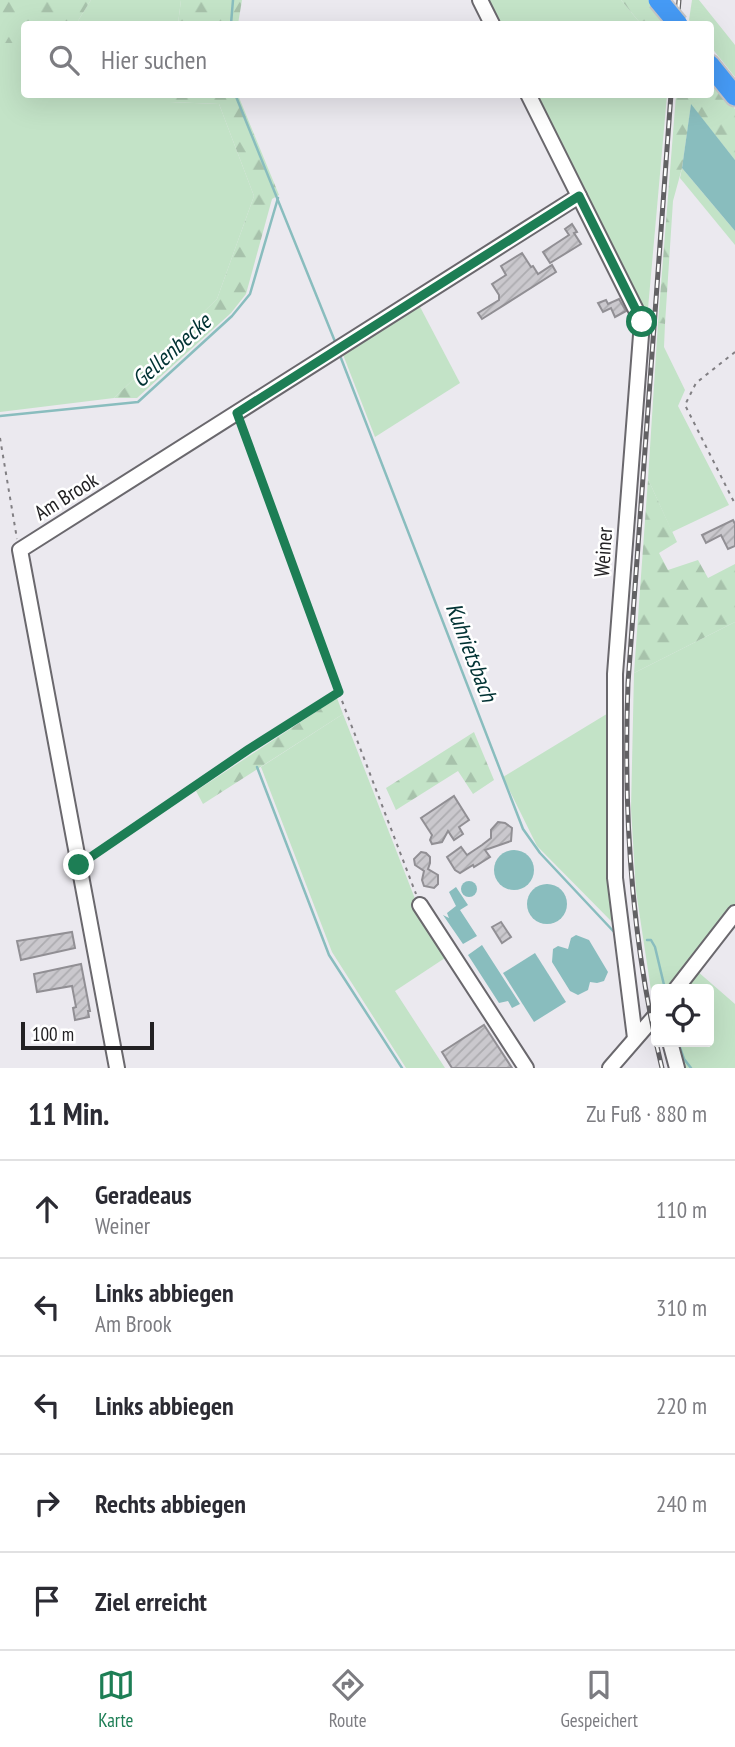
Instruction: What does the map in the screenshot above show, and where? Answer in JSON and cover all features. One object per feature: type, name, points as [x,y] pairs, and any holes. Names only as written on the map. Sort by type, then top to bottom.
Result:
[{"type":"highway","points":[[658,0],[676,21]]},
{"type":"highway","points":[[714,70],[735,96]]},
{"type":"street","points":[[480,0],[490,21]]},
{"type":"street","name":"Weiner","points":[[530,98],[642,322],[615,674],[615,878],[635,1038]]},
{"type":"street","name":"Am Brook","points":[[20,550],[579,196]]},
{"type":"street","points":[[20,550],[117,1068]]},
{"type":"street","points":[[421,905],[526,1068]]},
{"type":"street","points":[[680,984],[735,913]]},
{"type":"street","points":[[610,1068],[651,1020]]},
{"type":"street","points":[[671,1047],[677,1068]]},
{"type":"path","points":[[735,352],[696,383],[685,405],[735,504]]},
{"type":"path","points":[[237,413],[339,692],[421,905]]},
{"type":"path","points":[[0,438],[20,550]]},
{"type":"path","points":[[79,865],[249,749],[339,692]]},
{"type":"green space","points":[[0,0],[91,0],[78,21],[21,21],[21,43],[0,43]]},
{"type":"green space","points":[[91,0],[181,0],[178,21],[78,21]]},
{"type":"green space","points":[[181,0],[242,0],[238,21],[178,21]]},
{"type":"green space","points":[[484,0],[621,0],[638,21],[494,21]]},
{"type":"green space","points":[[621,0],[648,0],[666,21],[638,21]]},
{"type":"green space","points":[[692,0],[699,0],[735,45],[735,77],[714,51],[714,21],[689,20]]},
{"type":"green space","points":[[0,43],[21,43],[21,98],[170,98],[170,102],[219,104],[254,196],[217,299],[114,398],[0,412]]},
{"type":"green space","points":[[714,83],[735,109],[735,160],[691,105],[682,168],[673,201],[665,324],[658,323],[676,98],[714,98]]},
{"type":"green space","points":[[170,98],[239,98],[279,195],[272,199],[246,294],[231,313],[137,398],[114,398],[217,299],[254,196],[219,104],[169,102]]},
{"type":"green space","points":[[534,98],[667,98],[647,320]]},
{"type":"green space","points":[[682,168],[735,231],[735,245],[680,178]]},
{"type":"green space","points":[[418,303],[460,383],[375,437],[342,352]]},
{"type":"green space","points":[[658,323],[665,324],[664,347],[685,390],[678,406],[729,505],[672,532],[648,479]]},
{"type":"green space","points":[[648,479],[677,542],[659,553],[668,570],[698,560],[708,578],[735,564],[735,622],[634,673]]},
{"type":"green space","points":[[735,622],[735,906],[674,984],[651,984],[651,990],[636,891],[631,809],[634,673]]},
{"type":"green space","points":[[337,698],[343,714],[203,804],[196,791]]},
{"type":"green space","points":[[610,712],[614,924],[537,846],[503,777]]},
{"type":"green space","points":[[343,714],[419,909],[448,956],[395,991],[445,1068],[406,1068],[332,952],[261,767]]},
{"type":"green space","points":[[474,732],[494,780],[473,794],[458,771],[396,810],[386,788]]},
{"type":"green space","points":[[697,971],[712,984],[687,984]]},
{"type":"green space","points":[[714,986],[735,1004],[735,1068],[682,1068],[676,1047],[714,1047]]},
{"type":"water","points":[[691,104],[735,160],[735,231],[682,168]]},
{"type":"water","points":[[514,850],[528,856],[534,870],[528,884],[514,890],[500,884],[494,870],[500,856]]},
{"type":"water","points":[[466,881],[472,881],[477,889],[475,895],[466,897],[461,892],[461,886]]},
{"type":"water","points":[[547,884],[561,890],[567,904],[561,918],[547,924],[533,918],[527,904],[533,890]]},
{"type":"water","points":[[456,887],[468,905],[460,910],[477,936],[463,944],[443,915],[449,918],[447,913],[456,906],[449,892]]},
{"type":"water","points":[[576,935],[589,940],[608,972],[604,981],[590,982],[588,990],[578,995],[570,991],[552,962],[553,949],[558,946],[568,949],[571,938]]},
{"type":"water","points":[[482,945],[520,1004],[512,1008],[508,1001],[499,1003],[468,955]]},
{"type":"water","points":[[535,953],[566,1002],[534,1022],[503,973]]},
{"type":"building","points":[[572,224],[581,244],[550,263],[543,252],[569,235],[565,229]]},
{"type":"building","points":[[522,253],[538,274],[552,265],[556,272],[482,319],[478,313],[499,300],[492,284],[506,275],[501,266]]},
{"type":"building","points":[[619,299],[626,311],[615,317],[611,308],[603,312],[598,303],[606,300],[608,304]]},
{"type":"building","points":[[733,520],[735,546],[728,549],[721,535],[706,543],[702,535]]},
{"type":"building","points":[[454,796],[469,820],[459,827],[463,834],[454,840],[448,831],[442,842],[432,844],[432,835],[421,818]]},
{"type":"building","points":[[498,822],[512,828],[511,841],[485,850],[490,857],[474,867],[473,865],[460,873],[455,870],[447,857],[461,847],[467,855],[482,845],[491,838],[491,830]]},
{"type":"building","points":[[421,852],[430,857],[428,869],[438,875],[438,884],[434,888],[424,886],[424,871],[415,865],[414,859]]},
{"type":"building","points":[[501,922],[511,937],[502,943],[492,927]]},
{"type":"building","points":[[72,932],[75,948],[21,960],[17,941]]},
{"type":"building","points":[[81,964],[90,1011],[89,1017],[75,1020],[73,1008],[76,1007],[72,986],[37,992],[34,974]]},
{"type":"building","points":[[484,1025],[512,1068],[452,1068],[442,1052]]},
{"type":"waterway","points":[[231,21],[233,0]]},
{"type":"waterway","name":"Kuhrietsbach","points":[[237,98],[336,344]]},
{"type":"waterway","name":"Gellenbecke","points":[[0,416],[138,402],[232,316],[250,294],[278,198]]},
{"type":"waterway","name":"Kuhrietsbach","points":[[339,353],[523,829],[540,853],[616,934]]},
{"type":"waterway","points":[[257,767],[329,955],[402,1068]]},
{"type":"waterway","name":"Kuhrietsbach","points":[[647,940],[651,940],[655,947],[664,984]]},
{"type":"waterway","name":"Kuhrietsbach","points":[[680,1047],[691,1068]]},
{"type":"railway","points":[[677,21],[679,0]]},
{"type":"railway","points":[[662,1068],[651,1020],[636,925],[628,828],[627,732],[628,683],[671,98]]},
{"type":"route","points":[[79,865],[249,749],[339,692],[237,413],[579,196],[642,322]]}]
